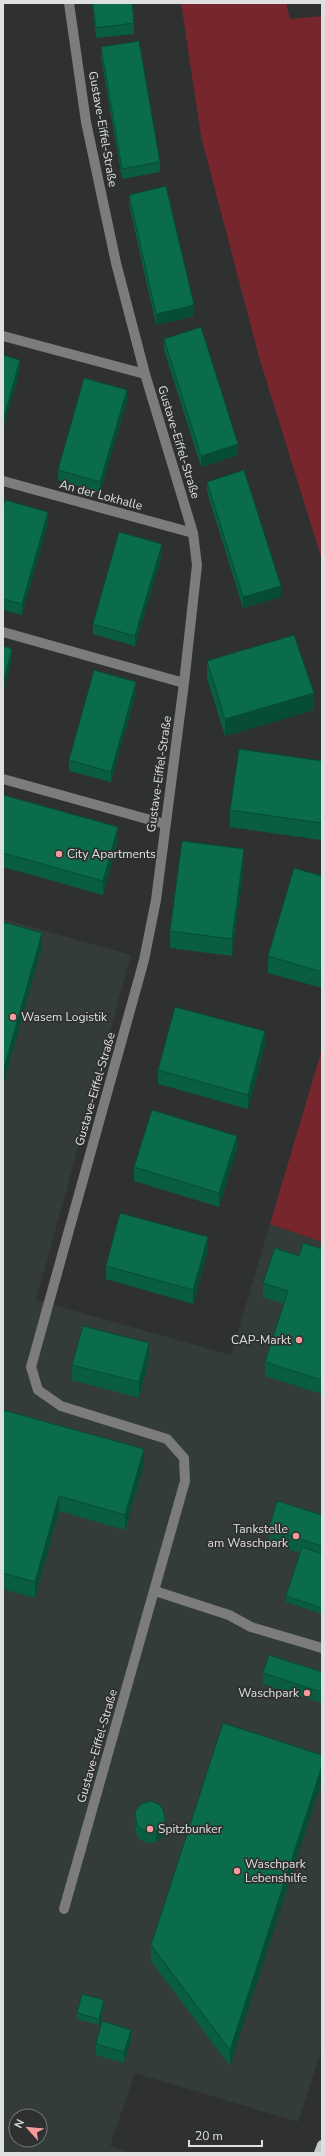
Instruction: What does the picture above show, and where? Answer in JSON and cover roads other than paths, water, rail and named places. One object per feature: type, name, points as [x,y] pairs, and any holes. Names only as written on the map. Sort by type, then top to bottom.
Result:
[{"type":"main road","points":[[319,2153],[322,2145]]},
{"type":"street","name":"Gustave-Eiffel-Straße","points":[[64,1909],[185,1481],[184,1458],[167,1439],[61,1406],[38,1390],[30,1367],[144,960],[156,900],[184,683],[197,565],[193,533],[145,374],[116,264],[88,130],[69,3]]},
{"type":"street","points":[[3,336],[145,374]]},
{"type":"street","name":"An der Lokhalle","points":[[3,481],[193,533]]},
{"type":"street","points":[[3,632],[184,683]]},
{"type":"street","points":[[3,779],[165,824]]},
{"type":"street","points":[[155,1591],[229,1615],[251,1627],[322,1648]]},
{"type":"place","name":"City Apartments","points":[[59,854]]},
{"type":"place","name":"Wasem Logistik","points":[[13,1017]]},
{"type":"place","name":"CAP-Markt","points":[[299,1340]]},
{"type":"place","name":"Tankstelle am Waschpark","points":[[296,1536]]},
{"type":"place","name":"Waschpark","points":[[307,1693]]},
{"type":"place","name":"Spitzbunker","points":[[150,1829]]},
{"type":"place","name":"Waschpark Lebenshilfe","points":[[237,1871]]}]
